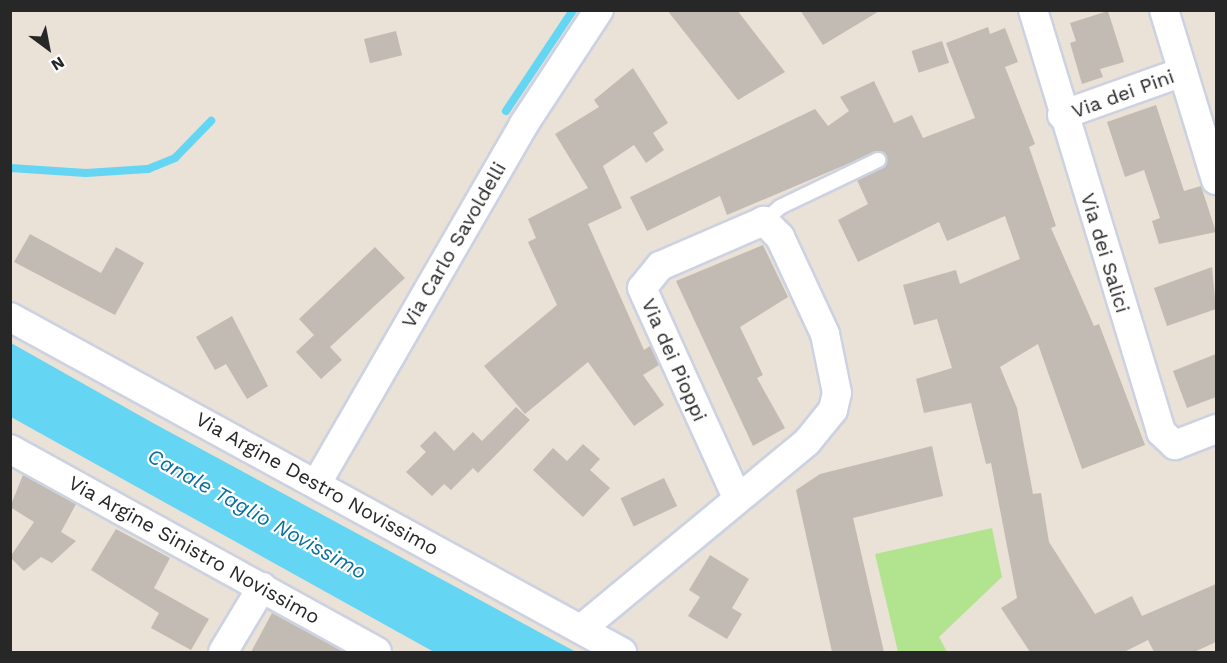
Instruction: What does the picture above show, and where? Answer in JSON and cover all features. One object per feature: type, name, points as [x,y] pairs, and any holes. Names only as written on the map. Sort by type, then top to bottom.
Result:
[{"type":"street","name":"Via Carlo Savoldelli","points":[[317,483],[524,124],[599,10]]},
{"type":"street","name":"Via dei Salici","points":[[1033,10],[1062,116],[1165,441],[1176,445],[1216,429]]},
{"type":"street","name":"Via dei Pini","points":[[1164,10],[1216,180]]},
{"type":"street","name":"Via dei Pini","points":[[1062,116],[1183,72]]},
{"type":"street","name":"Via dei Pioppi","points":[[736,497],[642,288],[660,266],[764,221]]},
{"type":"street","points":[[581,629],[736,497],[807,442],[833,410],[837,393],[825,334],[780,237],[764,221]]},
{"type":"street","name":"Via Argine Destro Novissimo","points":[[10,317],[622,652]]},
{"type":"street","name":"Via Argine Sinistro Novissimo","points":[[10,449],[377,652]]},
{"type":"street","points":[[223,652],[262,587]]},
{"type":"lane","name":"Via dei Pioppi","points":[[764,221],[780,207],[878,160]]},
{"type":"green space","points":[[992,528],[1002,577],[939,637],[947,652],[898,652],[875,554]]},
{"type":"water","name":"Canale Taglio Novissimo","points":[[11,343],[153,423],[576,652],[434,652],[11,417]]},
{"type":"building","points":[[667,10],[737,10],[785,72],[738,100]]},
{"type":"building","points":[[800,10],[881,10],[823,45]]},
{"type":"building","points":[[1108,11],[1124,62],[1100,69],[1103,77],[1082,84],[1070,43],[1076,41],[1070,23]]},
{"type":"building","points":[[988,27],[990,34],[1005,28],[1018,62],[1005,67],[1035,144],[1029,147],[1056,226],[1051,228],[1094,326],[1099,324],[1145,445],[1082,469],[1038,344],[1000,367],[1017,408],[1033,494],[1041,493],[1049,542],[1095,614],[1132,596],[1142,616],[1216,584],[1216,642],[1194,652],[1154,652],[1148,640],[1124,652],[1030,652],[1001,608],[1017,598],[991,463],[986,464],[971,403],[924,413],[916,379],[952,368],[937,319],[914,325],[903,285],[956,270],[960,284],[1020,259],[1005,216],[947,241],[939,222],[858,262],[838,220],[868,204],[857,180],[885,166],[886,157],[878,151],[727,215],[720,196],[647,231],[630,197],[815,109],[828,126],[849,111],[840,97],[874,81],[894,123],[912,115],[923,138],[975,118],[946,43]]},
{"type":"building","points":[[396,31],[402,55],[370,63],[364,39]]},
{"type":"building","points":[[942,41],[949,63],[919,73],[912,51]]},
{"type":"building","points":[[633,68],[668,123],[653,133],[664,150],[646,163],[634,145],[603,166],[622,208],[588,224],[644,350],[650,346],[659,365],[643,375],[664,405],[634,426],[588,362],[525,414],[484,366],[557,305],[528,242],[536,238],[528,219],[588,188],[555,134],[599,107],[594,100]]},
{"type":"building","points":[[1156,105],[1184,191],[1201,186],[1216,232],[1159,244],[1152,221],[1160,218],[1144,170],[1125,177],[1107,122]]},
{"type":"building","points":[[30,234],[101,273],[116,247],[144,263],[115,315],[14,262]]},
{"type":"building","points":[[763,245],[788,297],[740,327],[763,375],[757,378],[785,428],[753,446],[676,281]]},
{"type":"building","points":[[375,247],[405,278],[330,347],[342,360],[321,379],[296,352],[314,335],[299,319]]},
{"type":"building","points":[[1212,267],[1216,309],[1167,326],[1154,288]]},
{"type":"building","points":[[232,316],[268,386],[247,399],[226,364],[215,370],[196,337]]},
{"type":"building","points":[[1216,354],[1216,397],[1187,408],[1173,371]]},
{"type":"building","points":[[516,407],[530,420],[478,473],[473,468],[451,490],[444,484],[432,496],[406,472],[426,452],[420,446],[435,431],[454,451],[473,432],[482,441]]},
{"type":"building","points":[[583,444],[600,459],[590,470],[610,488],[583,517],[533,470],[553,448],[567,461]]},
{"type":"building","points":[[932,446],[943,496],[853,518],[884,652],[832,652],[796,490],[820,474]]},
{"type":"building","points":[[23,475],[76,504],[61,532],[76,541],[52,563],[41,557],[24,571],[10,557],[34,522],[10,507]]},
{"type":"building","points":[[664,478],[677,506],[634,526],[620,498]]},
{"type":"building","points":[[116,529],[170,558],[154,588],[209,619],[191,650],[151,628],[159,613],[91,570]]},
{"type":"building","points":[[710,555],[749,579],[732,608],[742,614],[727,639],[688,616],[700,597],[689,590]]},
{"type":"building","points":[[272,613],[344,652],[251,652]]},
{"type":"waterway","points":[[506,111],[573,10]]},
{"type":"waterway","points":[[10,168],[86,173],[148,169],[175,158],[211,121]]}]
